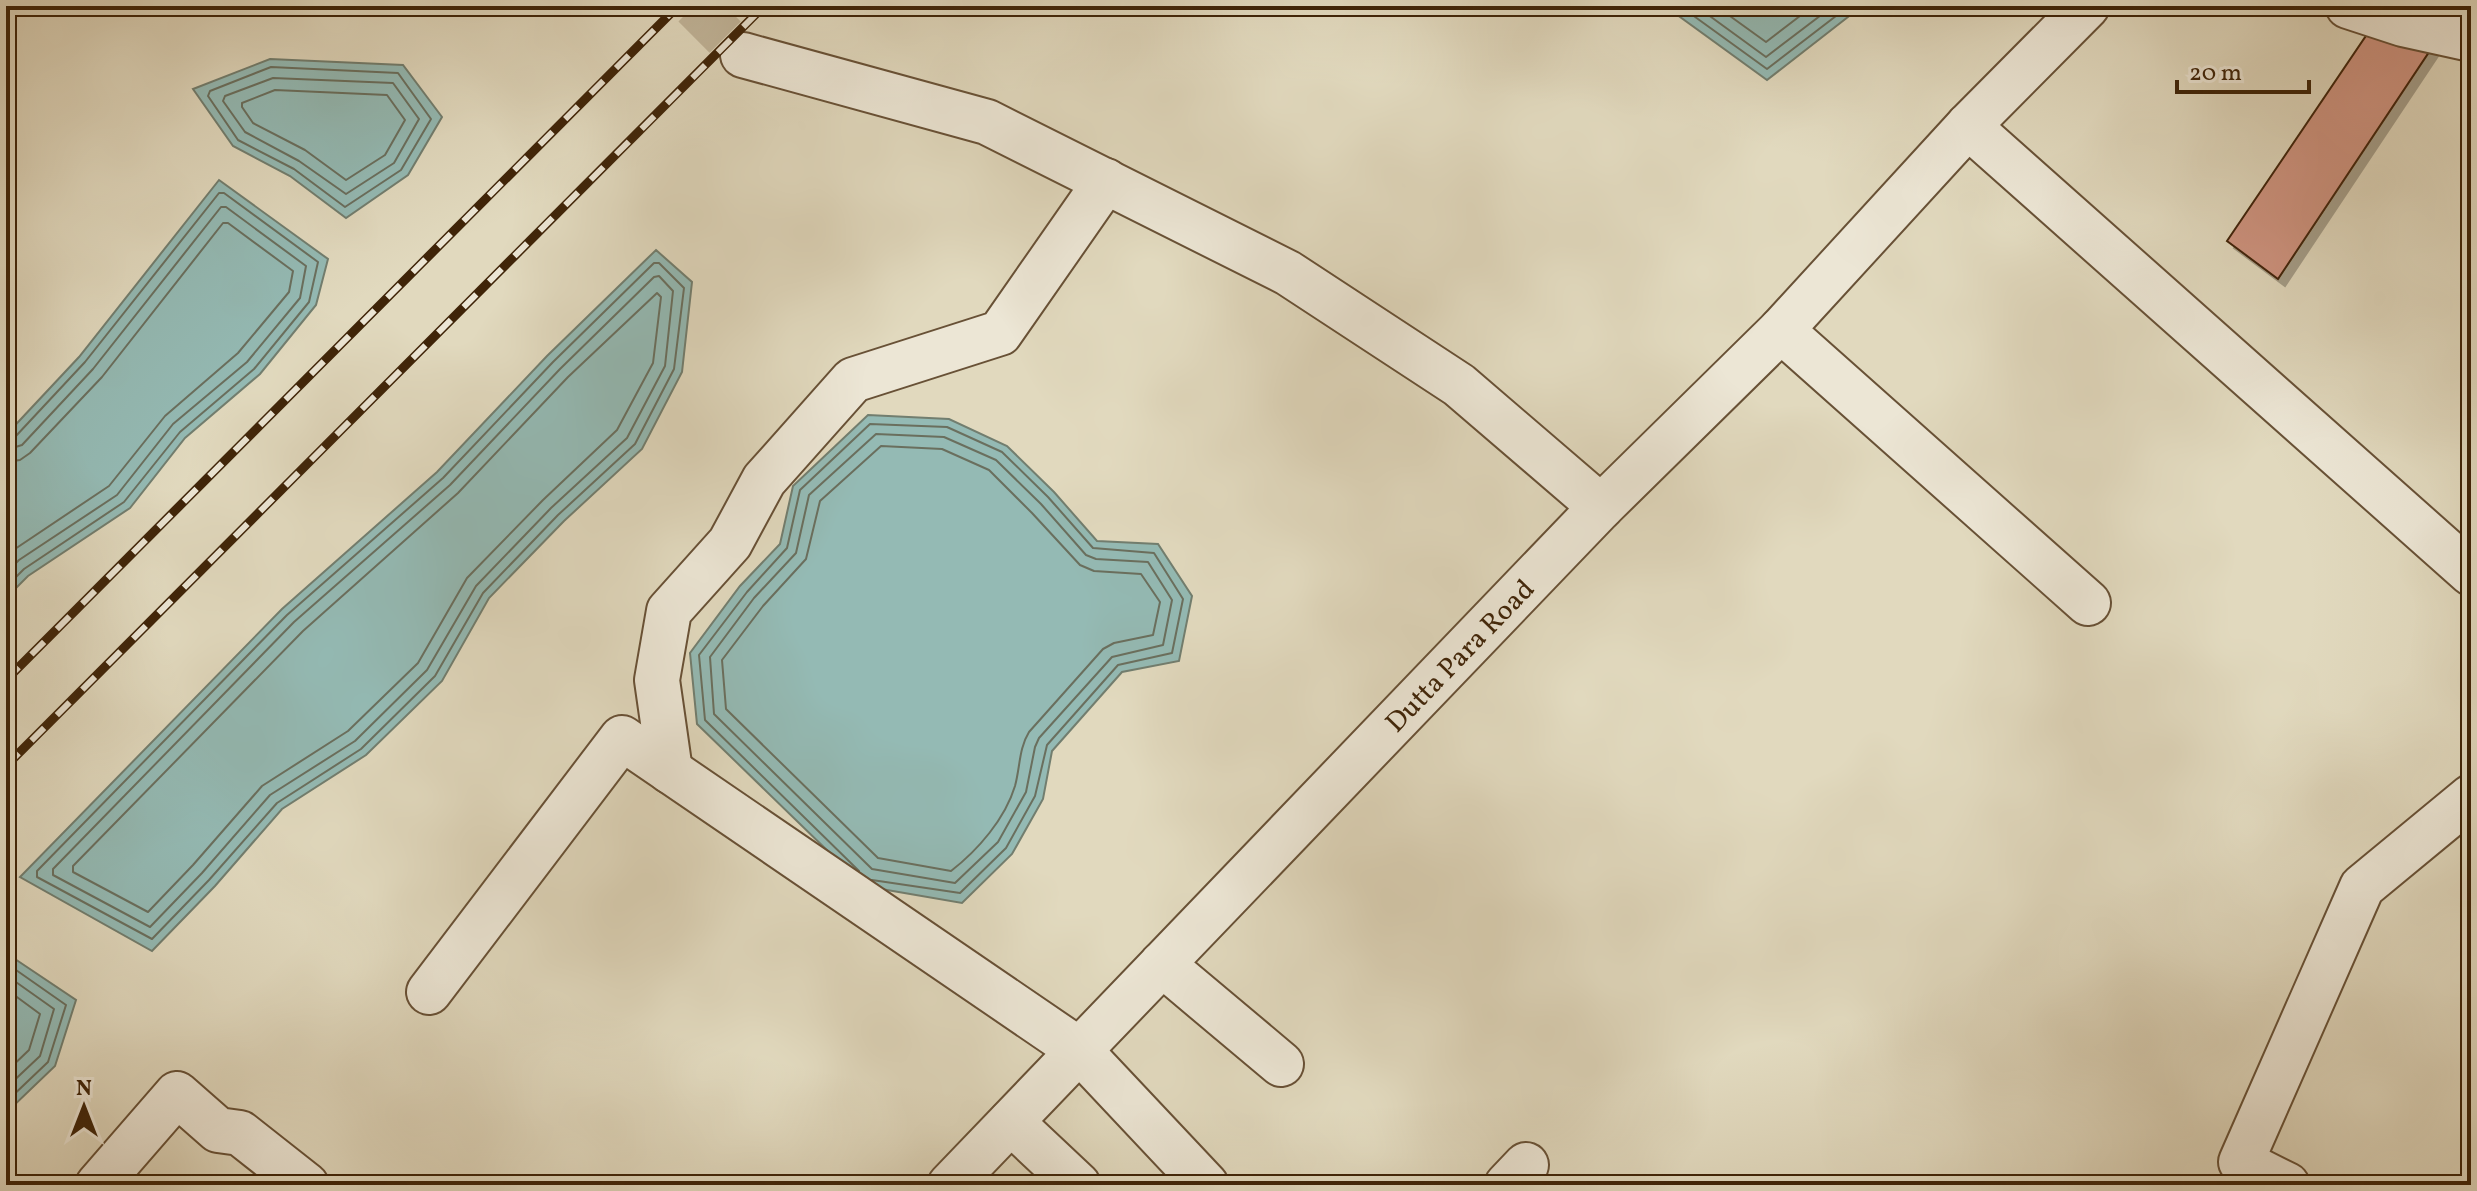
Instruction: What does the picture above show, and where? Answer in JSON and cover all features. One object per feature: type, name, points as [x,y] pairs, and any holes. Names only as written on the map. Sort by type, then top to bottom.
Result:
[{"type":"street","name":"Dutta Para Road","points":[[950,1185],[1601,507],[1781,330],[1968,126],[2087,6]]},
{"type":"street","points":[[2358,8],[2403,24],[2471,39]]},
{"type":"street","points":[[743,55],[987,122],[1288,273],[1378,329],[1459,385],[1601,507]]},
{"type":"street","points":[[1968,126],[2471,573]]},
{"type":"street","points":[[670,771],[657,680],[669,611],[730,543],[764,480],[853,380],[1000,333],[1106,181]]},
{"type":"street","points":[[1781,330],[2088,603]]},
{"type":"street","points":[[429,992],[622,738],[1079,1050],[1206,1185]]},
{"type":"street","points":[[2287,1185],[2241,1162],[2362,887],[2471,797]]},
{"type":"street","points":[[1162,964],[1281,1064]]},
{"type":"street","points":[[98,1185],[177,1094],[218,1130],[240,1133],[306,1185]]},
{"type":"street","points":[[1011,1122],[1078,1185]]},
{"type":"water","points":[[1670,6],[1862,6],[1767,80],[1676,14]]},
{"type":"water","points":[[270,59],[403,65],[442,117],[408,175],[346,218],[290,176],[233,146],[193,89]]},
{"type":"water","points":[[219,180],[328,259],[316,305],[260,374],[185,438],[130,508],[28,576],[6,598],[6,435],[79,357]]},
{"type":"water","points":[[656,250],[692,282],[682,372],[642,449],[564,521],[489,598],[442,681],[366,755],[282,809],[215,886],[152,951],[20,877],[282,609],[437,472],[547,356]]},
{"type":"water","points":[[868,415],[949,419],[1007,446],[1054,492],[1097,541],[1158,544],[1192,596],[1179,661],[1122,672],[1052,751],[1043,799],[1012,854],[962,903],[864,886],[697,724],[690,653],[740,586],[780,544],[793,486]]},
{"type":"water","points":[[6,953],[76,1000],[55,1066],[6,1113]]},
{"type":"building","points":[[2374,24],[2437,40],[2278,279],[2227,241]]},
{"type":"tunnel","points":[[694,6],[743,55]]},
{"type":"railway","points":[[6,680],[678,6]]},
{"type":"railway","points":[[6,766],[764,6]]}]
